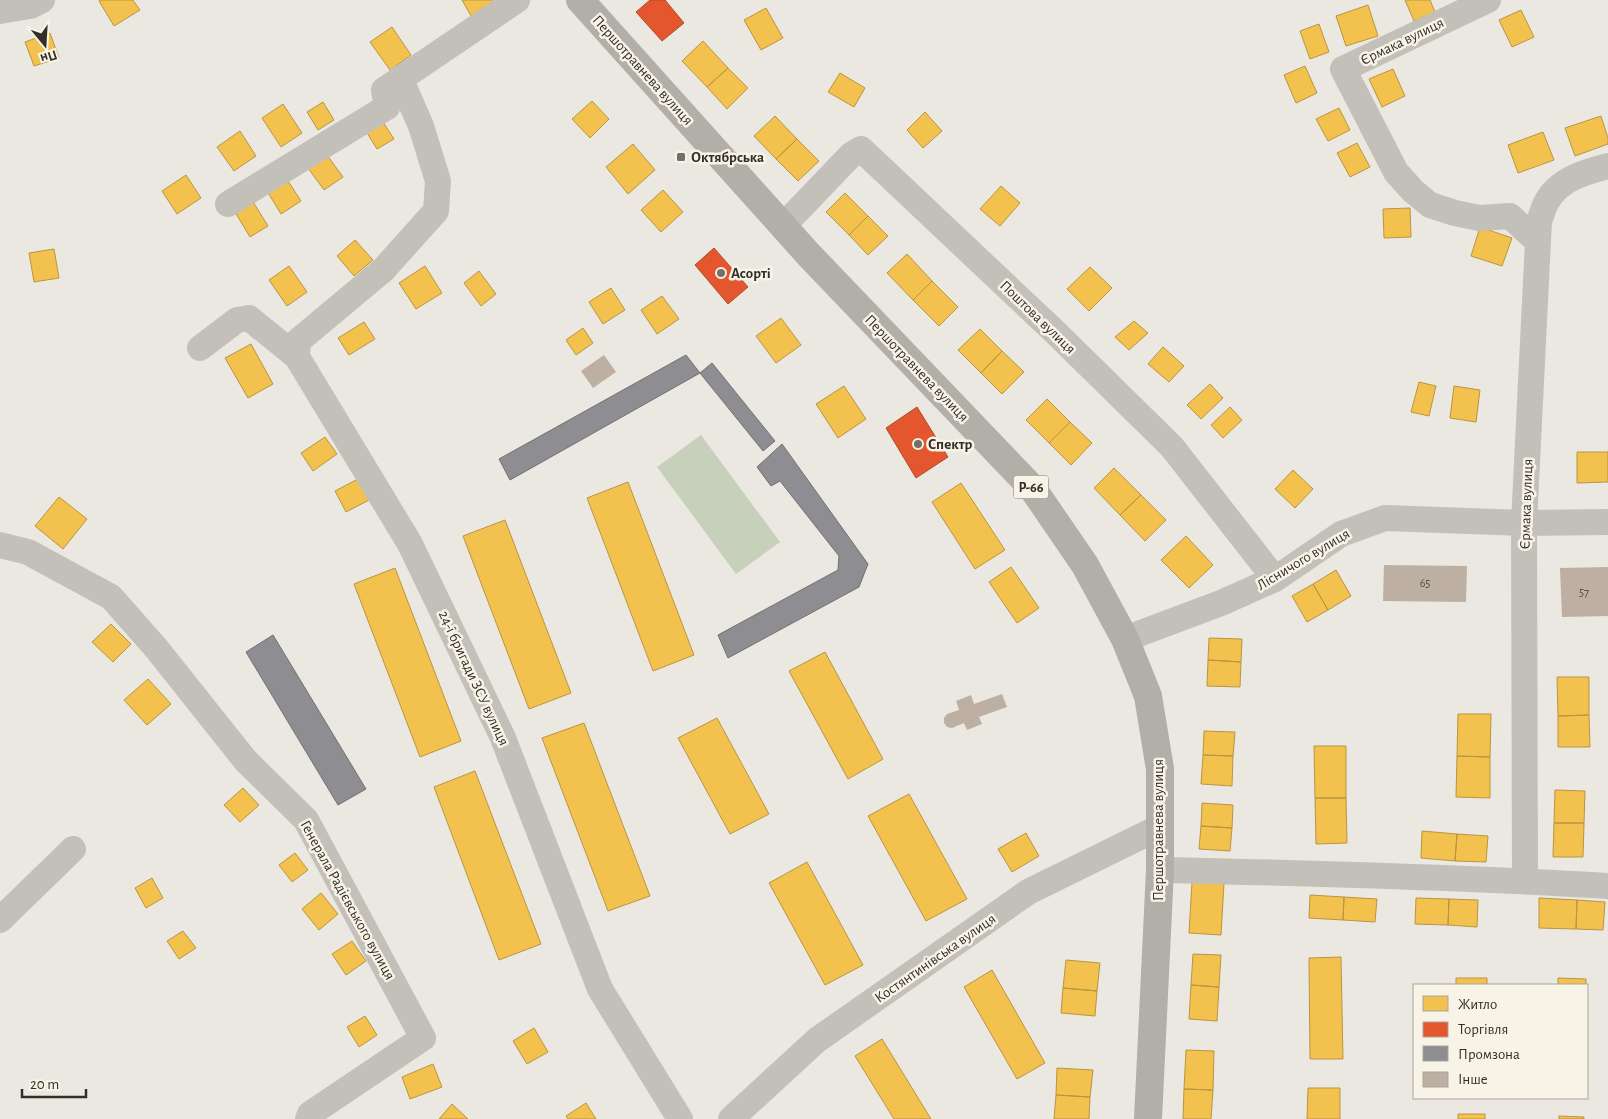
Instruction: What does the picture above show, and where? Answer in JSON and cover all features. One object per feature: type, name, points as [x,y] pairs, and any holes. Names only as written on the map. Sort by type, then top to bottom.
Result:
[{"type":"main road","name":"Першотравнева вулиця","points":[[586,2],[783,226],[1033,489],[1085,565],[1125,639],[1148,696],[1160,769],[1160,870],[1148,1119]]},
{"type":"street","points":[[0,12],[30,6],[42,0]]},
{"type":"street","points":[[228,204],[387,108],[384,90],[517,0]]},
{"type":"street","name":"Єрмака вулиця","points":[[1488,0],[1343,70],[1396,172],[1412,191],[1430,205],[1455,213],[1479,218],[1510,216],[1538,242]]},
{"type":"street","points":[[297,357],[298,341],[383,270],[436,211],[438,182],[421,126],[400,78]]},
{"type":"street","name":"Поштова вулиця","points":[[783,226],[851,155],[861,149],[1056,333],[1172,447],[1274,579]]},
{"type":"street","name":"Єрмака вулиця","points":[[1525,881],[1524,523],[1539,221],[1547,201],[1561,184],[1585,172],[1608,166]]},
{"type":"street","name":"24-ї бригади ЗСУ вулиця","points":[[200,348],[237,320],[250,318],[297,357],[410,544],[503,738],[600,989],[680,1119]]},
{"type":"street","name":"Лісничого вулиця","points":[[1125,639],[1221,603],[1274,579],[1341,534],[1385,518],[1524,523],[1608,522]]},
{"type":"street","name":"Генерала Радієвського вулиця","points":[[0,545],[28,552],[111,597],[156,648],[246,761],[306,820],[423,1038],[310,1114],[308,1119]]},
{"type":"street","name":"Костянтинівська вулиця","points":[[730,1119],[817,1040],[1028,892],[1160,827]]},
{"type":"street","points":[[0,920],[73,850]]},
{"type":"street","points":[[1160,870],[1525,881],[1608,886]]},
{"type":"green space","points":[[701,435],[780,542],[736,574],[657,467]]},
{"type":"building: Житло","points":[[100,0],[133,0],[140,10],[114,26]]},
{"type":"building: Житло","points":[[462,0],[504,0],[474,21]]},
{"type":"building: Житло","points":[[1405,0],[1430,0],[1435,12],[1414,21]]},
{"type":"building: Житло","points":[[1368,5],[1378,36],[1346,46],[1336,16]]},
{"type":"building: Житло","points":[[766,8],[783,38],[761,50],[744,20]]},
{"type":"building: Житло","points":[[1521,10],[1534,37],[1512,47],[1499,20]]},
{"type":"building: Житло","points":[[1319,24],[1329,52],[1310,59],[1300,31]]},
{"type":"building: Житло","points":[[392,27],[411,55],[390,70],[370,42]]},
{"type":"building: Житло","points":[[50,33],[59,58],[34,66],[25,42]]},
{"type":"building: Житло","points":[[703,41],[728,68],[707,87],[682,61]]},
{"type":"building: Житло","points":[[1305,66],[1317,93],[1296,103],[1284,75]]},
{"type":"building: Житло","points":[[728,68],[748,88],[727,109],[707,87]]},
{"type":"building: Житло","points":[[1393,69],[1405,96],[1382,107],[1369,79]]},
{"type":"building: Житло","points":[[840,73],[865,88],[854,107],[828,92]]},
{"type":"building: Житло","points":[[592,101],[609,119],[590,138],[572,119]]},
{"type":"building: Житло","points":[[323,102],[334,120],[318,130],[307,112]]},
{"type":"building: Житло","points":[[283,104],[302,133],[281,147],[262,118]]},
{"type":"building: Житло","points":[[1339,108],[1350,130],[1328,141],[1316,119]]},
{"type":"building: Житло","points":[[925,112],[942,131],[923,148],[907,130]]},
{"type":"building: Житло","points":[[775,116],[797,139],[776,159],[754,136]]},
{"type":"building: Житло","points":[[1601,116],[1608,144],[1575,156],[1565,128]]},
{"type":"building: Житло","points":[[383,122],[394,139],[377,149],[367,133]]},
{"type":"building: Житло","points":[[240,131],[256,156],[234,171],[217,147]]},
{"type":"building: Житло","points":[[1543,132],[1554,160],[1518,173],[1508,145]]},
{"type":"building: Житло","points":[[797,139],[819,161],[798,181],[776,159]]},
{"type":"building: Житло","points":[[1357,143],[1370,167],[1350,177],[1337,153]]},
{"type":"building: Житло","points":[[633,144],[655,170],[628,194],[606,167]]},
{"type":"building: Житло","points":[[327,155],[343,177],[324,190],[308,168]]},
{"type":"building: Житло","points":[[186,175],[201,198],[177,214],[162,191]]},
{"type":"building: Житло","points":[[286,178],[301,201],[281,214],[267,191]]},
{"type":"building: Житло","points":[[1001,186],[1020,203],[1000,226],[980,209]]},
{"type":"building: Житло","points":[[663,190],[683,212],[661,232],[641,210]]},
{"type":"building: Житло","points":[[845,193],[868,216],[849,235],[826,212]]},
{"type":"building: Житло","points":[[250,197],[268,226],[250,237],[232,207]]},
{"type":"building: Житло","points":[[1410,208],[1411,237],[1384,238],[1383,209]]},
{"type":"building: Житло","points":[[868,216],[888,236],[868,255],[849,235]]},
{"type":"building: Житло","points":[[1480,227],[1512,238],[1502,266],[1471,256]]},
{"type":"building: Житло","points":[[355,240],[373,260],[354,276],[337,256]]},
{"type":"building: Житло","points":[[54,249],[59,278],[34,282],[29,253]]},
{"type":"building: Житло","points":[[907,254],[932,281],[913,300],[887,273]]},
{"type":"building: Житло","points":[[289,266],[307,292],[287,306],[269,280]]},
{"type":"building: Житло","points":[[425,266],[442,293],[416,309],[399,283]]},
{"type":"building: Житло","points":[[1090,267],[1112,288],[1089,311],[1067,289]]},
{"type":"building: Житло","points":[[479,271],[496,294],[481,306],[464,283]]},
{"type":"building: Житло","points":[[932,281],[958,307],[939,326],[913,300]]},
{"type":"building: Житло","points":[[611,288],[625,310],[603,324],[589,302]]},
{"type":"building: Житло","points":[[662,296],[679,319],[657,334],[641,310]]},
{"type":"building: Житло","points":[[781,318],[801,345],[776,363],[756,336]]},
{"type":"building: Житло","points":[[1134,321],[1148,333],[1129,350],[1115,337]]},
{"type":"building: Житло","points":[[364,322],[375,339],[349,355],[338,338]]},
{"type":"building: Житло","points":[[583,328],[593,343],[576,355],[566,340]]},
{"type":"building: Житло","points":[[980,329],[1002,351],[981,373],[958,350]]},
{"type":"building: Житло","points":[[251,344],[273,384],[248,398],[225,358]]},
{"type":"building: Житло","points":[[1163,347],[1184,366],[1169,382],[1148,364]]},
{"type":"building: Житло","points":[[1002,351],[1024,372],[1002,394],[981,373]]},
{"type":"building: Житло","points":[[1419,382],[1436,386],[1429,416],[1411,412]]},
{"type":"building: Житло","points":[[1210,384],[1223,398],[1201,419],[1187,405]]},
{"type":"building: Житло","points":[[844,386],[866,419],[838,438],[816,404]]},
{"type":"building: Житло","points":[[1454,386],[1480,390],[1476,422],[1450,418]]},
{"type":"building: Житло","points":[[1047,399],[1070,422],[1049,443],[1026,420]]},
{"type":"building: Житло","points":[[1230,407],[1242,420],[1223,438],[1211,425]]},
{"type":"building: Житло","points":[[1070,422],[1092,443],[1071,465],[1049,443]]},
{"type":"building: Житло","points":[[325,437],[337,454],[313,471],[301,453]]},
{"type":"building: Житло","points":[[1577,452],[1608,452],[1608,482],[1577,483]]},
{"type":"building: Житло","points":[[1114,468],[1141,495],[1120,515],[1094,488]]},
{"type":"building: Житло","points":[[1293,470],[1313,489],[1295,508],[1275,489]]},
{"type":"building: Житло","points":[[358,479],[369,500],[346,512],[335,491]]},
{"type":"building: Житло","points":[[628,482],[694,655],[653,671],[587,498]]},
{"type":"building: Житло","points":[[961,483],[1005,550],[975,569],[932,502]]},
{"type":"building: Житло","points":[[1141,495],[1166,520],[1145,541],[1120,515]]},
{"type":"building: Житло","points":[[59,497],[87,519],[63,549],[35,526]]},
{"type":"building: Житло","points":[[505,520],[571,693],[529,709],[463,536]]},
{"type":"building: Житло","points":[[1186,536],[1213,565],[1189,588],[1161,560]]},
{"type":"building: Житло","points":[[1011,567],[1039,608],[1017,623],[989,582]]},
{"type":"building: Житло","points":[[395,568],[461,741],[420,757],[354,584]]},
{"type":"building: Житло","points":[[1336,570],[1351,596],[1328,610],[1313,584]]},
{"type":"building: Житло","points":[[1313,584],[1328,610],[1307,622],[1292,596]]},
{"type":"building: Житло","points":[[111,624],[131,644],[113,662],[92,642]]},
{"type":"building: Житло","points":[[1209,638],[1242,639],[1241,662],[1208,660]]},
{"type":"building: Житло","points":[[825,652],[883,759],[848,779],[789,671]]},
{"type":"building: Житло","points":[[1208,660],[1241,662],[1240,687],[1207,686]]},
{"type":"building: Житло","points":[[1557,677],[1589,677],[1589,715],[1558,716]]},
{"type":"building: Житло","points":[[148,679],[171,704],[147,725],[124,700]]},
{"type":"building: Житло","points":[[1458,714],[1491,714],[1490,757],[1457,756]]},
{"type":"building: Житло","points":[[1589,715],[1590,747],[1558,747],[1558,716]]},
{"type":"building: Житло","points":[[717,718],[769,814],[730,834],[678,738]]},
{"type":"building: Житло","points":[[584,723],[650,896],[608,911],[542,738]]},
{"type":"building: Житло","points":[[1204,731],[1235,732],[1233,756],[1203,755]]},
{"type":"building: Житло","points":[[1314,746],[1346,746],[1346,798],[1315,798]]},
{"type":"building: Житло","points":[[1203,755],[1233,756],[1232,786],[1201,784]]},
{"type":"building: Житло","points":[[1457,756],[1490,757],[1490,798],[1456,797]]},
{"type":"building: Житло","points":[[475,771],[541,944],[499,960],[434,787]]},
{"type":"building: Житло","points":[[243,788],[259,805],[240,822],[224,805]]},
{"type":"building: Житло","points":[[1555,790],[1585,791],[1584,823],[1554,823]]},
{"type":"building: Житло","points":[[909,794],[967,899],[926,921],[868,816]]},
{"type":"building: Житло","points":[[1315,798],[1346,798],[1347,843],[1316,844]]},
{"type":"building: Житло","points":[[1202,803],[1233,805],[1232,828],[1201,826]]},
{"type":"building: Житло","points":[[1554,823],[1584,823],[1583,857],[1553,857]]},
{"type":"building: Житло","points":[[1201,826],[1232,828],[1230,851],[1199,849]]},
{"type":"building: Житло","points":[[1422,831],[1457,834],[1455,861],[1421,858]]},
{"type":"building: Житло","points":[[1026,833],[1039,856],[1012,872],[998,849]]},
{"type":"building: Житло","points":[[1457,834],[1488,836],[1486,862],[1455,861]]},
{"type":"building: Житло","points":[[295,853],[308,870],[292,882],[279,865]]},
{"type":"building: Житло","points":[[807,862],[863,965],[825,985],[769,883]]},
{"type":"building: Житло","points":[[152,878],[163,898],[146,908],[135,888]]},
{"type":"building: Житло","points":[[1192,882],[1224,883],[1221,935],[1189,933]]},
{"type":"building: Житло","points":[[321,893],[338,914],[319,930],[302,909]]},
{"type":"building: Житло","points":[[1310,895],[1344,897],[1343,920],[1309,918]]},
{"type":"building: Житло","points":[[1344,897],[1377,899],[1375,922],[1343,920]]},
{"type":"building: Житло","points":[[1416,898],[1449,899],[1448,925],[1415,924]]},
{"type":"building: Житло","points":[[1539,898],[1577,900],[1576,929],[1539,928]]},
{"type":"building: Житло","points":[[1449,899],[1478,900],[1477,927],[1448,925]]},
{"type":"building: Житло","points":[[1577,900],[1605,902],[1603,930],[1576,929]]},
{"type":"building: Житло","points":[[183,931],[196,948],[179,959],[167,941]]},
{"type":"building: Житло","points":[[352,941],[366,961],[346,975],[332,954]]},
{"type":"building: Житло","points":[[1193,954],[1221,955],[1219,987],[1191,985]]},
{"type":"building: Житло","points":[[1341,957],[1343,1059],[1310,1059],[1309,958]]},
{"type":"building: Житло","points":[[1066,960],[1100,963],[1097,991],[1063,988]]},
{"type":"building: Житло","points":[[992,970],[1045,1063],[1017,1079],[964,987]]},
{"type":"building: Житло","points":[[1456,978],[1487,978],[1487,984],[1456,984]]},
{"type":"building: Житло","points":[[1558,978],[1586,979],[1586,984],[1558,984]]},
{"type":"building: Житло","points":[[1191,985],[1219,987],[1217,1021],[1189,1019]]},
{"type":"building: Житло","points":[[1063,988],[1097,991],[1095,1016],[1061,1013]]},
{"type":"building: Житло","points":[[365,1016],[377,1035],[359,1047],[347,1027]]},
{"type":"building: Житло","points":[[534,1028],[548,1052],[527,1064],[513,1041]]},
{"type":"building: Житло","points":[[882,1039],[931,1119],[894,1119],[855,1056]]},
{"type":"building: Житло","points":[[1186,1050],[1214,1051],[1213,1090],[1184,1089]]},
{"type":"building: Житло","points":[[433,1064],[442,1087],[410,1099],[402,1077]]},
{"type":"building: Житло","points":[[1057,1068],[1093,1070],[1090,1097],[1056,1095]]},
{"type":"building: Житло","points":[[1308,1088],[1340,1088],[1340,1119],[1307,1119]]},
{"type":"building: Житло","points":[[1184,1089],[1213,1090],[1211,1119],[1183,1119]]},
{"type":"building: Житло","points":[[1056,1095],[1090,1097],[1089,1119],[1054,1119]]},
{"type":"building: Житло","points":[[586,1103],[596,1119],[568,1119],[566,1116]]},
{"type":"building: Житло","points":[[452,1104],[468,1119],[439,1119]]},
{"type":"building: Житло","points":[[1458,1114],[1485,1114],[1485,1119],[1458,1119]]},
{"type":"building: Житло","points":[[1559,1116],[1584,1117],[1584,1119],[1559,1119]]},
{"type":"building: Торгівля","points":[[650,0],[665,0],[684,23],[662,41],[636,12]]},
{"type":"building: Торгівля","points":[[714,248],[748,287],[728,304],[695,265]]},
{"type":"building: Торгівля","points":[[917,407],[948,457],[916,478],[886,428]]},
{"type":"building: Промзона","points":[[686,355],[700,373],[510,480],[499,459]]},
{"type":"building: Промзона","points":[[712,363],[775,441],[763,451],[700,373]]},
{"type":"building: Промзона","points":[[782,444],[868,564],[859,587],[728,658],[718,635],[838,570],[839,556],[780,481],[771,486],[757,467]]},
{"type":"building: Промзона","points":[[273,635],[366,789],[338,805],[246,652]]},
{"type":"building: Інше","points":[[604,355],[616,372],[593,388],[581,371]]},
{"type":"building: Інше","points":[[1384,565],[1467,566],[1466,602],[1383,601]]},
{"type":"building: Інше","points":[[1608,567],[1608,616],[1562,617],[1560,568]]},
{"type":"building: Інше","points":[[1002,694],[1007,707],[979,717],[982,724],[967,730],[964,723],[952,728],[947,727],[944,723],[944,718],[947,714],[959,710],[956,701],[971,695],[974,704]]},
{"type":"place","name":"Октябрська","points":[[681,157]]},
{"type":"place","name":"Асорті","points":[[721,273]]},
{"type":"place","name":"Спектр","points":[[918,444]]}]
